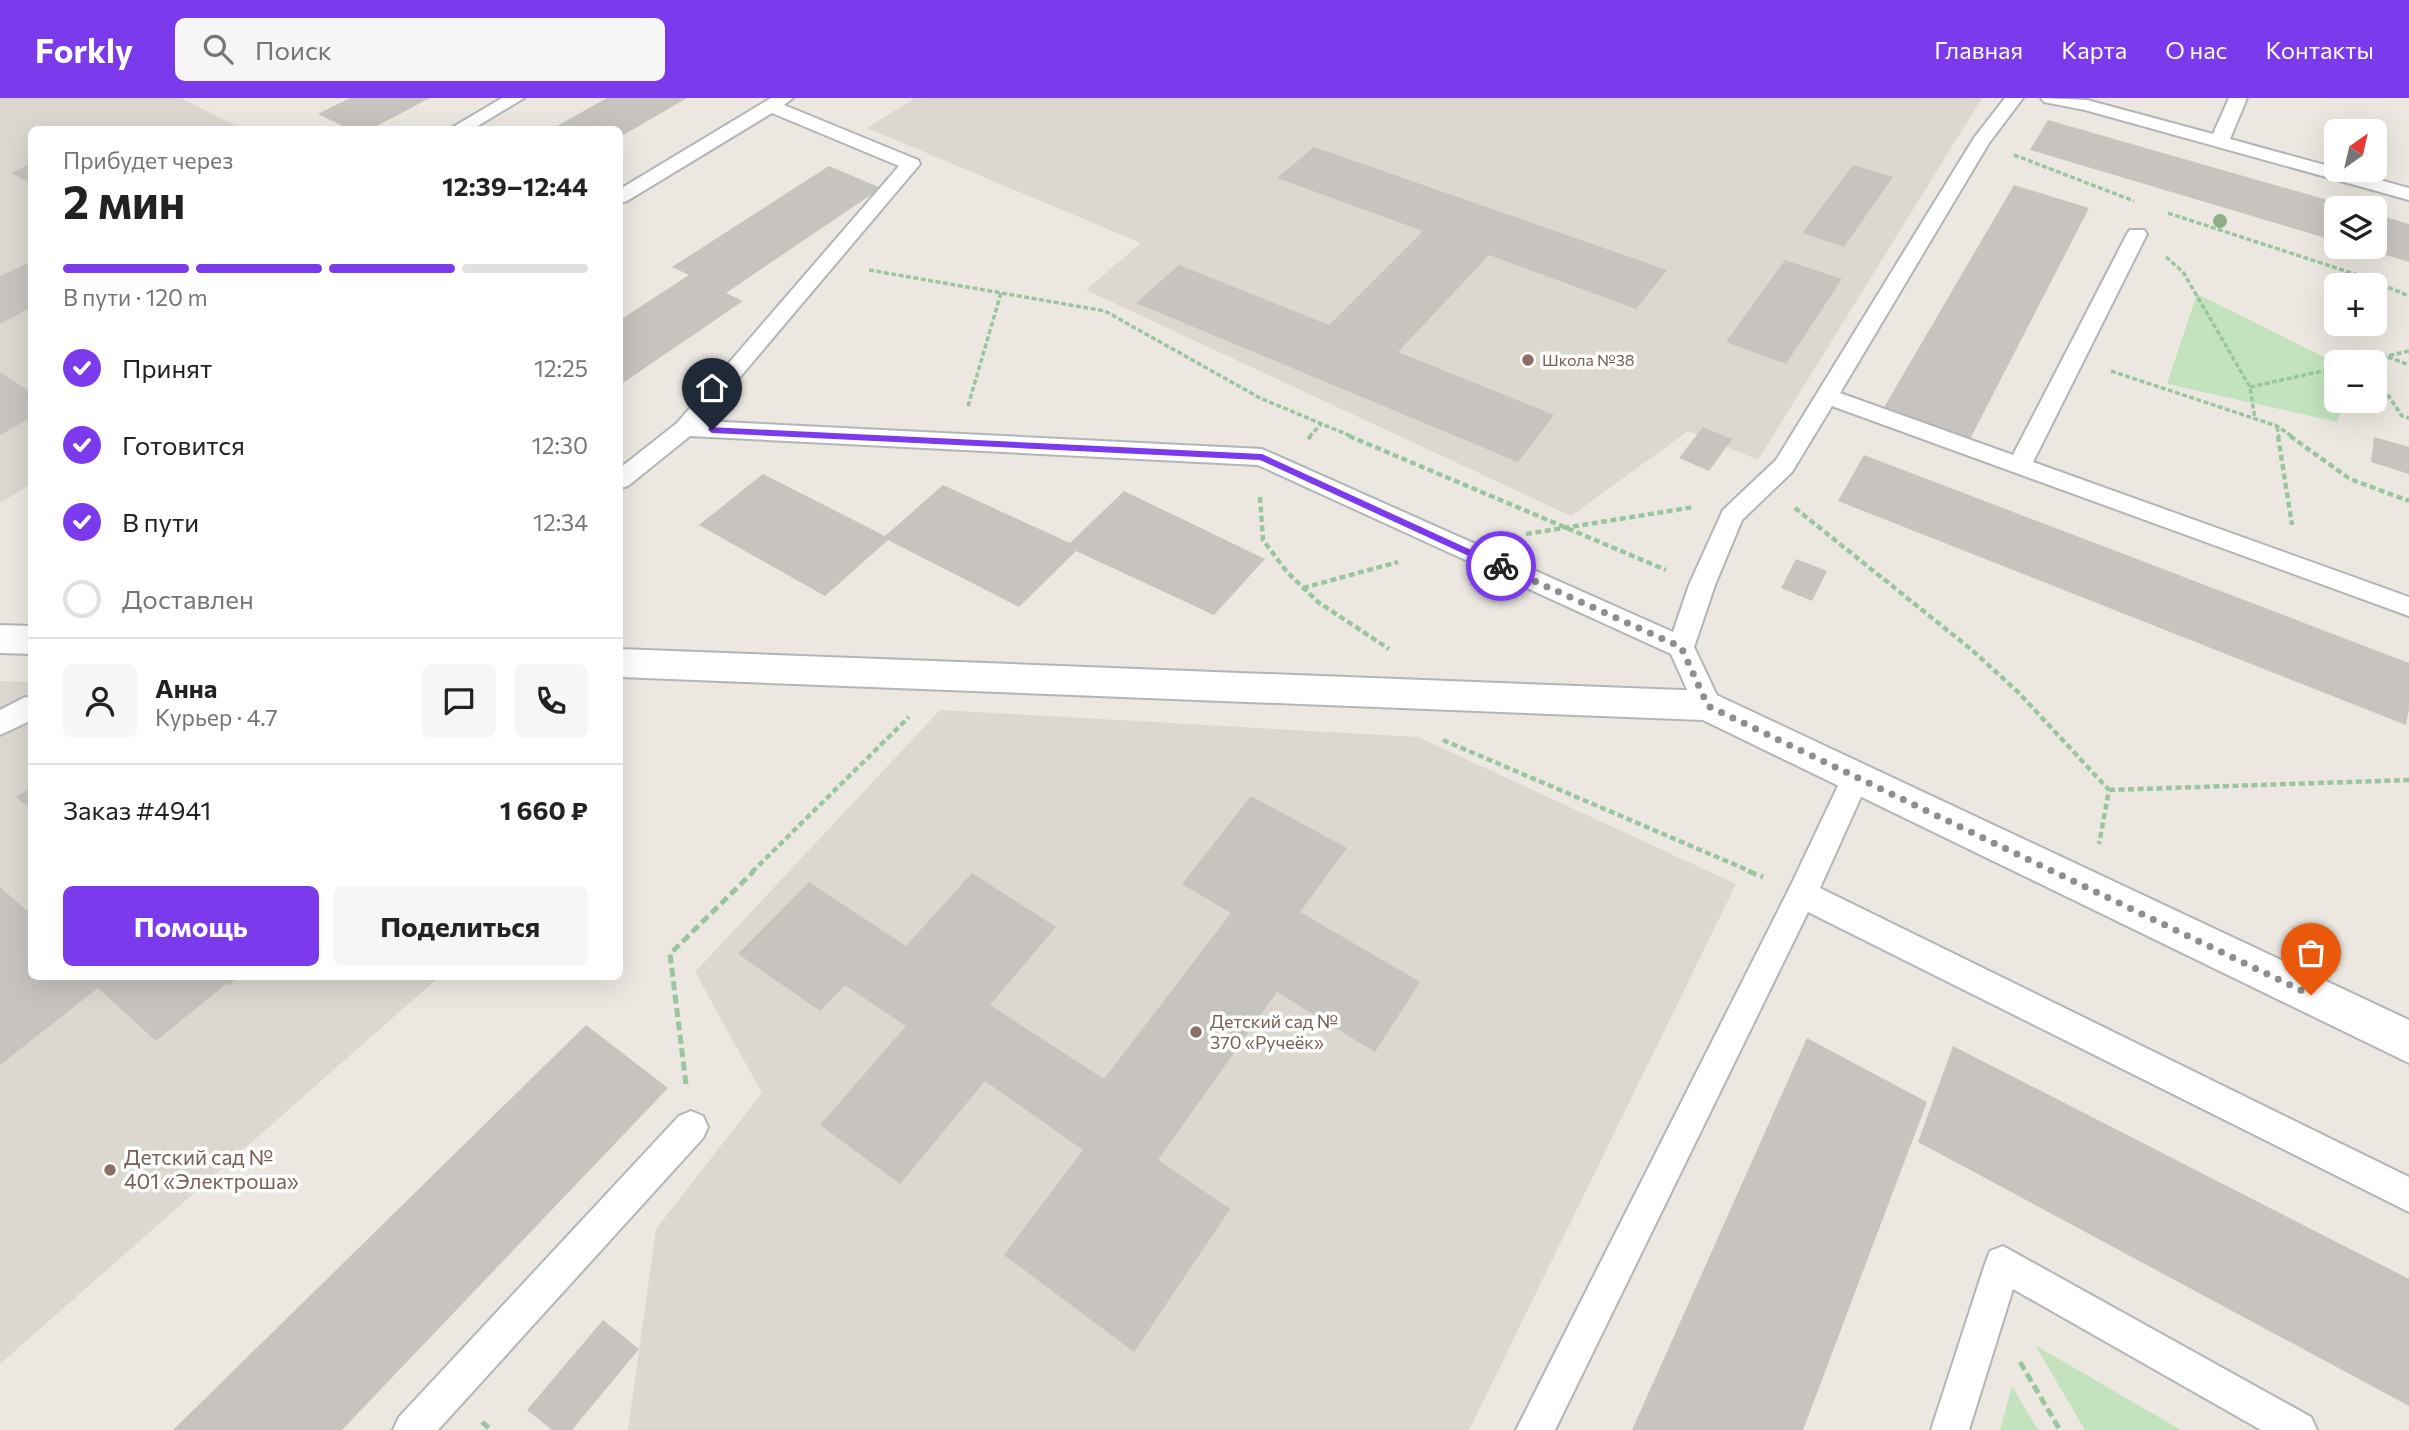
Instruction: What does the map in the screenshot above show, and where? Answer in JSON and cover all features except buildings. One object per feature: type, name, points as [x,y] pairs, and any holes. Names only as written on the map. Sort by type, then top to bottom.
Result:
[{"type":"street","points":[[0,639],[28,640]]},
{"type":"street","points":[[623,663],[1708,706],[2409,1042]]},
{"type":"lane","points":[[464,126],[515,98]]},
{"type":"lane","points":[[1681,647],[1702,585],[1732,516],[1784,466],[1981,142],[2014,98]]},
{"type":"lane","points":[[2050,98],[2087,101],[2219,142],[2409,194]]},
{"type":"lane","points":[[2219,142],[2238,98]]},
{"type":"lane","points":[[623,195],[777,102],[911,164],[685,428],[623,478]]},
{"type":"lane","points":[[2019,466],[2137,234]]},
{"type":"lane","points":[[1826,396],[2409,607]]},
{"type":"lane","points":[[685,428],[1262,457],[1681,647],[1708,706]]},
{"type":"lane","points":[[0,724],[28,708]]},
{"type":"lane","points":[[1535,1430],[1802,894],[1856,777]]},
{"type":"lane","points":[[1802,894],[2409,1195]]},
{"type":"lane","points":[[412,1430],[691,1127]]},
{"type":"lane","points":[[1950,1430],[2003,1264],[2298,1430]]},
{"type":"path","points":[[1981,142],[2147,206],[2361,276],[2409,296]]},
{"type":"path","points":[[2147,206],[2137,234],[2183,272],[2250,387],[2255,419]]},
{"type":"path","points":[[826,263],[1105,311],[1260,398],[1702,585]]},
{"type":"path","points":[[958,442],[1001,293]]},
{"type":"path","points":[[2387,356],[2409,351]]},
{"type":"path","points":[[2387,356],[2409,365]]},
{"type":"path","points":[[2073,359],[2277,426],[2350,479],[2409,501]]},
{"type":"path","points":[[2250,387],[2324,371]]},
{"type":"path","points":[[2387,393],[2402,415],[2409,418]]},
{"type":"path","points":[[2277,426],[2298,567]]},
{"type":"path","points":[[1764,484],[1972,650],[2019,693],[2109,790],[2409,780]]},
{"type":"path","points":[[691,1127],[670,954],[950,676]]},
{"type":"path","points":[[2090,889],[2109,790]]},
{"type":"path","points":[[1989,1310],[2060,1430]]},
{"type":"shaded area","points":[[0,98],[181,98],[236,126],[28,126],[28,486],[0,503]]},
{"type":"shaded area","name":"Школа №38","points":[[915,98],[1982,98],[1758,460],[1688,431],[1571,516],[1086,290],[1141,243],[867,128]]},
{"type":"shaded area","name":"Детский сад № 401 «Электроша»","points":[[0,681],[28,682],[28,980],[436,980],[0,1364]]},
{"type":"shaded area","name":"Детский сад № 370 «Ручеёк»","points":[[940,710],[1418,737],[1736,884],[1469,1430],[628,1430],[656,1229],[762,1093],[695,972]]},
{"type":"green space","points":[[2197,294],[2324,357],[2324,413],[2340,413],[2337,422],[2167,384]]},
{"type":"green space","points":[[2035,1345],[2181,1430],[2085,1430]]},
{"type":"green space","points":[[2012,1386],[2038,1430],[2000,1430]]},
{"type":"way so far","points":[[1501,566],[1681,647],[1708,706],[2311,995]]},
{"type":"place","name":"Школа №38","points":[[1528,360]]},
{"type":"place","name":"Детский сад № 370 «Ручеёк»","points":[[1196,1032]]},
{"type":"place","name":"Детский сад № 401 «Электроша»","points":[[110,1170]]},
{"type":"route","points":[[712,430],[1262,457],[1501,566]]}]
